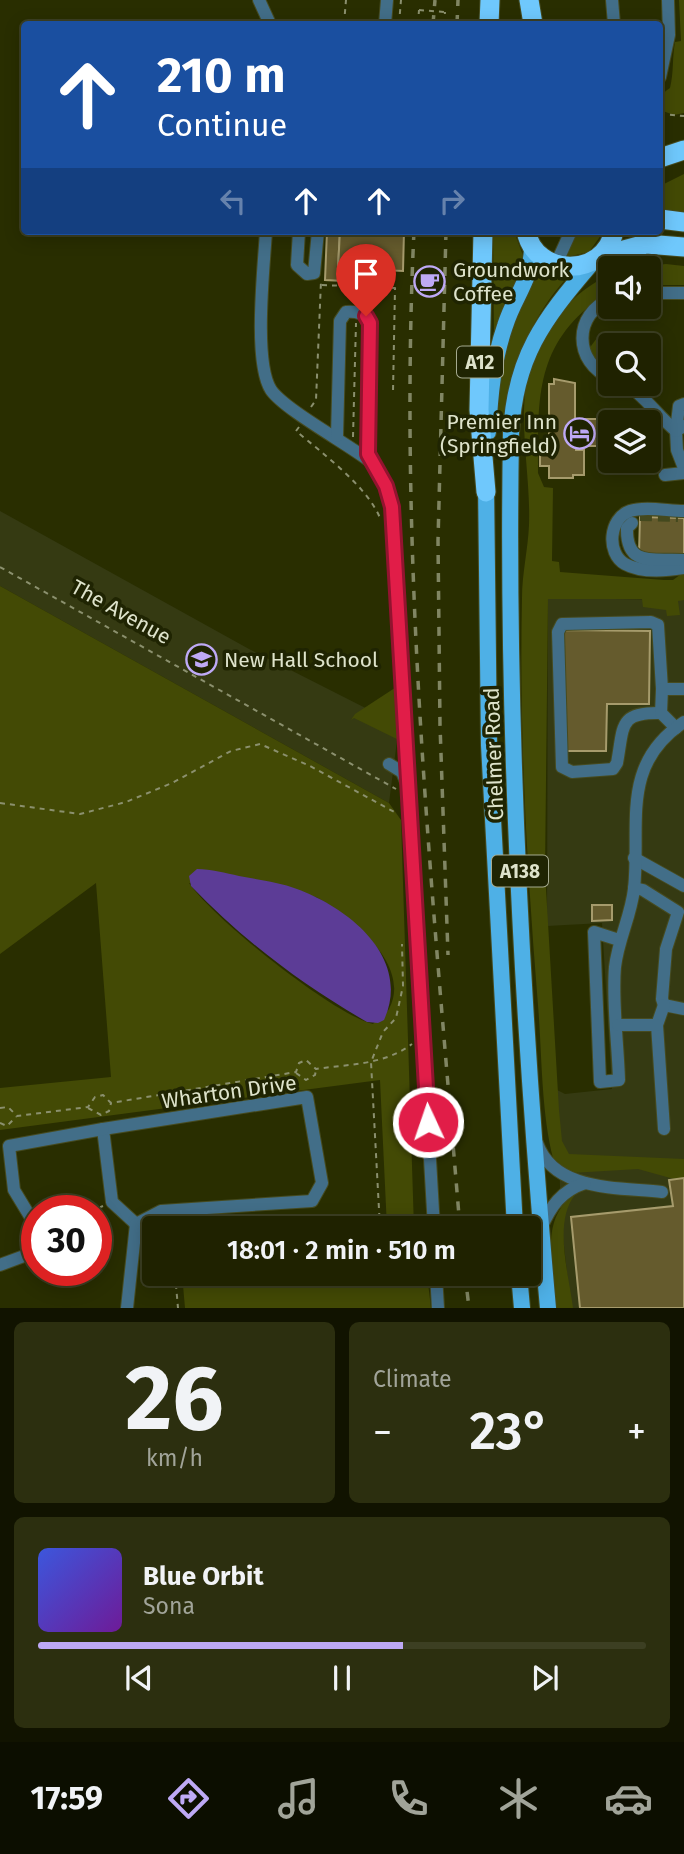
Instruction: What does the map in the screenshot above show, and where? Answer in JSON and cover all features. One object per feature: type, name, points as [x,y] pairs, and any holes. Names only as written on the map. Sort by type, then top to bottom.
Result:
[{"type":"highway","points":[[489,21],[490,0]]},
{"type":"highway","points":[[497,21],[498,0]]},
{"type":"highway","points":[[529,0],[532,21]]},
{"type":"highway","points":[[663,219],[684,222]]},
{"type":"highway","name":"A12","points":[[483,235],[480,410],[486,492]]},
{"type":"highway","points":[[596,260],[611,244],[613,235]]},
{"type":"highway","points":[[527,236],[545,258],[556,264],[575,267],[646,244],[684,247]]},
{"type":"main road","name":"Chelmer Road","points":[[514,1216],[489,759],[486,492],[492,375],[506,321],[530,276],[527,236]]},
{"type":"main road","name":"Chelmer Road","points":[[540,1216],[533,1129],[514,753],[510,471],[513,398],[524,360],[544,321],[596,260]]},
{"type":"main road","name":"Chelmer Road","points":[[541,1228],[548,1308]]},
{"type":"main road","points":[[520,1286],[522,1308]]},
{"type":"street","points":[[259,0],[269,21]]},
{"type":"street","points":[[385,21],[387,0]]},
{"type":"street","points":[[612,0],[614,21]]},
{"type":"street","points":[[663,63],[669,35],[668,0]]},
{"type":"street","points":[[266,235],[262,333],[265,377],[283,401],[371,461]]},
{"type":"street","points":[[299,235],[297,265],[307,274],[314,273],[317,267],[318,235]]},
{"type":"street","points":[[556,264],[569,235]]},
{"type":"street","points":[[661,293],[684,293]]},
{"type":"street","points":[[598,306],[587,320],[583,349],[587,362],[598,369]]},
{"type":"street","points":[[337,436],[340,321],[346,312],[356,312],[366,316],[370,323],[368,454],[386,486],[392,507],[406,793],[433,1216]]},
{"type":"street","points":[[642,396],[657,415],[680,429]]},
{"type":"street","points":[[665,475],[684,471],[677,450],[679,407],[684,404]]},
{"type":"street","points":[[683,515],[632,510],[622,515],[614,528],[613,551],[619,559],[635,568],[684,568]]},
{"type":"street","points":[[636,519],[627,528],[626,545],[640,558],[684,560]]},
{"type":"street","points":[[619,940],[594,932],[600,1082],[619,1080],[615,970],[619,940],[634,888],[636,793],[642,775],[659,745],[680,725],[661,713],[636,712],[629,718],[613,769],[572,772],[562,767],[558,632],[562,624],[650,622],[658,625],[661,713]]},
{"type":"street","points":[[662,689],[684,688]]},
{"type":"street","points":[[389,764],[402,772],[406,793]]},
{"type":"street","points":[[634,858],[684,886]]},
{"type":"street","points":[[634,888],[678,912],[666,949],[664,1005],[657,1025],[664,1129]]},
{"type":"street","points":[[664,1005],[684,1009]]},
{"type":"street","points":[[618,1025],[657,1025]]},
{"type":"street","name":"Wharton Drive","points":[[103,1129],[307,1097],[322,1183],[312,1201],[161,1212],[136,1224]]},
{"type":"street","points":[[21,1200],[15,1190],[9,1146],[103,1129],[112,1202],[136,1224],[127,1308]]},
{"type":"street","points":[[533,1129],[547,1163],[557,1172],[585,1183],[662,1192]]},
{"type":"street","points":[[541,1228],[558,1198],[572,1187],[585,1183]]},
{"type":"street","points":[[0,1265],[21,1257]]},
{"type":"street","points":[[437,1286],[438,1308]]},
{"type":"path","points":[[344,21],[346,0]]},
{"type":"path","points":[[399,21],[401,0]]},
{"type":"path","points":[[418,21],[419,9],[445,12],[444,21]]},
{"type":"path","points":[[663,114],[684,116]]},
{"type":"path","points":[[321,271],[316,400],[296,431],[328,457],[375,506],[382,523]]},
{"type":"path","points":[[353,448],[358,286]]},
{"type":"path","name":"The Avenue","points":[[0,567],[406,793]]},
{"type":"path","points":[[0,803],[79,814],[126,802],[172,783],[231,751],[260,744],[310,765],[405,817]]},
{"type":"path","points":[[379,1216],[371,1062],[383,1032],[396,1018],[403,986],[402,944]]},
{"type":"path","points":[[316,1069],[396,1057],[415,1042]]},
{"type":"path","points":[[111,1103],[296,1072],[306,1080],[316,1075],[316,1069],[306,1060],[299,1063],[296,1072]]},
{"type":"path","points":[[88,1107],[95,1097],[103,1095],[111,1103]]},
{"type":"path","points":[[0,1123],[7,1126],[17,1116],[88,1107],[101,1115],[109,1111],[111,1103]]},
{"type":"path","points":[[0,1108],[8,1107],[17,1116]]},
{"type":"path","points":[[177,1286],[178,1308]]},
{"type":"shaded area","points":[[679,0],[684,0],[684,113],[674,115],[663,111],[663,94],[670,88],[675,42],[681,41]]},
{"type":"shaded area","points":[[684,174],[684,218],[663,215],[663,184]]},
{"type":"shaded area","points":[[493,235],[515,235],[525,261],[494,334]]},
{"type":"shaded area","points":[[576,235],[601,235],[589,252],[567,257],[565,253]]},
{"type":"shaded area","points":[[661,265],[684,266],[684,285],[661,285]]},
{"type":"shaded area","points":[[539,270],[564,281],[531,330],[516,366],[503,423],[495,423],[499,382],[507,344],[520,307]]},
{"type":"shaded area","points":[[598,281],[598,300],[568,328],[555,348],[541,392],[538,473],[544,487],[553,488],[552,561],[559,562],[560,572],[673,580],[684,572],[684,600],[678,601],[680,615],[667,616],[666,610],[643,607],[642,599],[548,599],[545,872],[562,1141],[569,1154],[684,1159],[684,1178],[674,1179],[638,1169],[571,1173],[553,1158],[546,1121],[527,853],[523,751],[522,598],[529,525],[524,405],[530,367],[542,338],[561,312]]},
{"type":"shaded area","points":[[598,337],[598,365],[588,350]]},
{"type":"shaded area","name":"New Hall School","points":[[0,511],[249,649],[399,725],[389,803],[0,586]]},
{"type":"shaded area","points":[[0,586],[389,803],[401,820],[414,1216],[386,1216],[380,1080],[0,1130],[0,1088],[111,1077],[96,883],[0,954]],"holes":[[[189,883],[316,897],[374,943],[392,975],[394,992],[389,1009],[373,1024],[330,1002],[274,962],[222,918]]]},
{"type":"shaded area","points":[[548,598],[684,600],[684,1308],[571,1308],[561,1220],[557,1090],[565,1094],[612,1089],[602,923],[547,926]]},
{"type":"shaded area","points":[[407,680],[411,746],[354,718],[351,720],[355,714]]},
{"type":"shaded area","points":[[197,869],[290,887],[317,898],[355,922],[382,956],[390,976],[390,997],[384,1020],[378,1023],[367,1022],[296,977],[253,943],[191,886],[189,876]]},
{"type":"shaded area","points":[[575,1195],[568,1206],[564,1234],[573,1308],[556,1308],[551,1262],[552,1231],[563,1205]]},
{"type":"shaded area","points":[[183,1286],[428,1286],[431,1308],[185,1308]]},
{"type":"building","points":[[327,235],[340,235],[338,268],[383,270],[383,283],[325,280]]},
{"type":"building","points":[[340,235],[404,235],[403,271],[338,268]]},
{"type":"building","name":"Premier Inn (Springfield)","points":[[554,379],[575,383],[575,419],[598,419],[598,446],[576,446],[576,450],[584,450],[584,475],[573,475],[573,478],[549,478],[549,466],[540,466],[540,455],[549,455],[549,384],[554,384]]},
{"type":"building","points":[[640,517],[684,518],[684,555],[639,554]]},
{"type":"building","points":[[564,630],[650,631],[649,704],[607,704],[606,751],[563,751]]},
{"type":"building","points":[[592,905],[612,905],[612,920],[592,921]]},
{"type":"building","points":[[684,1178],[684,1308],[580,1308],[571,1217],[673,1206],[669,1180]]},
{"type":"tunnel","points":[[640,515],[678,516]]},
{"type":"railway","points":[[433,21],[435,0]]},
{"type":"railway","points":[[457,21],[458,0]]},
{"type":"railway","points":[[414,235],[410,356],[414,605],[429,855],[459,1216]]},
{"type":"railway","points":[[446,235],[438,541],[440,725],[448,955]]},
{"type":"railway","points":[[466,1286],[469,1308]]},
{"type":"place","name":"Groundwork Coffee","points":[[430,282]]},
{"type":"place","name":"Premier Inn (Springfield)","points":[[580,434]]},
{"type":"place","name":"New Hall School","points":[[201,660]]},
{"type":"route","points":[[366,316],[370,323],[368,454],[386,486],[392,507],[428,1122]]}]
